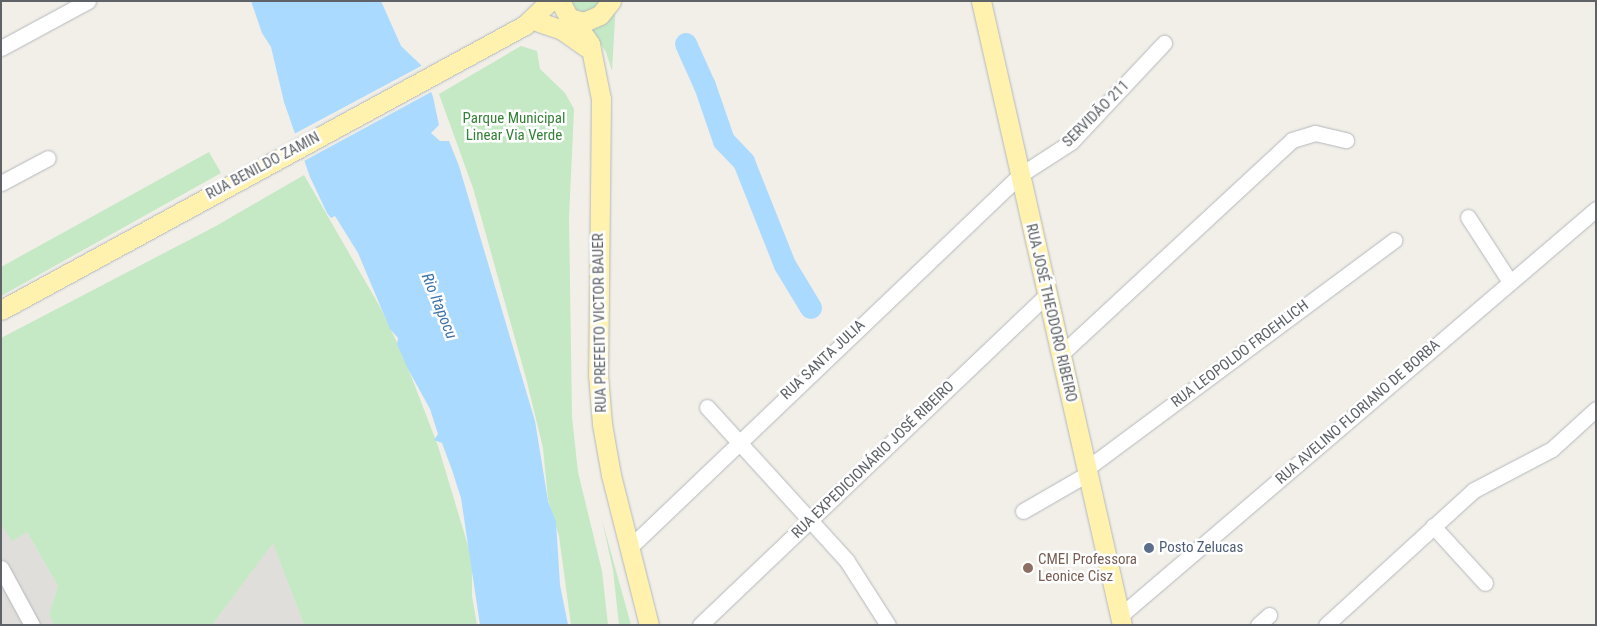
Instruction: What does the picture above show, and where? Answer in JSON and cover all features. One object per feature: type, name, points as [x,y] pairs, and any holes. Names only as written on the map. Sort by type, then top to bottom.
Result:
[{"type":"main road","name":"RUA BENILDO ZAMIN","points":[[1,310],[524,26],[550,1]]},
{"type":"main road","name":"RUA PREFEITO VICTOR BAUER","points":[[560,1],[590,44],[601,99],[598,391],[605,448],[649,625]]},
{"type":"main road","name":"RUA BENILDO ZAMIN","points":[[524,26],[592,19],[611,1]]},
{"type":"main road","name":"RUA JOSÉ THEODORO RIBEIRO","points":[[981,1],[1046,295],[1122,620]]},
{"type":"main road","points":[[524,26],[572,36],[594,57]]},
{"type":"street","points":[[1,48],[88,1]]},
{"type":"street","name":"SERVIDÃO 211","points":[[1020,175],[1071,142],[1164,43]]},
{"type":"street","points":[[1060,355],[1292,140],[1315,133],[1346,140]]},
{"type":"street","points":[[1,183],[48,158]]},
{"type":"street","name":"RUA SANTA JULIA","points":[[629,548],[738,441],[1020,175]]},
{"type":"street","name":"RUA AVELINO FLORIANO DE BORBA","points":[[1122,620],[1596,209]]},
{"type":"street","points":[[1468,217],[1510,282]]},
{"type":"street","name":"RUA LEOPOLDO FROEHLICH","points":[[1023,511],[1087,471],[1394,240]]},
{"type":"street","name":"RUA EXPEDICIONÁRIO JOSÉ RIBEIRO","points":[[700,625],[1046,295]]},
{"type":"street","points":[[707,408],[848,561],[888,625]]},
{"type":"street","points":[[1326,625],[1474,490],[1552,449],[1596,409]]},
{"type":"street","points":[[1434,526],[1485,583]]},
{"type":"street","points":[[1,568],[32,625]]},
{"type":"shaded area","points":[[1,524],[27,532],[58,586],[49,614],[54,625],[1,625]]},
{"type":"shaded area","points":[[273,542],[304,625],[212,625]]},
{"type":"green space","points":[[564,1],[607,1],[577,17]]},
{"type":"green space","points":[[616,1],[612,71],[606,52],[590,28]]},
{"type":"green space","name":"Parque Municipal Linear Via Verde","points":[[521,46],[537,51],[540,69],[565,93],[574,109],[569,218],[572,417],[578,472],[602,571],[608,625],[571,625],[559,536],[548,499],[543,448],[526,378],[473,188],[439,94]]},
{"type":"green space","points":[[209,152],[221,173],[1,296],[1,267]]},
{"type":"green space","points":[[304,175],[380,307],[403,355],[438,446],[472,559],[472,596],[477,625],[304,625],[273,543],[212,625],[54,625],[49,614],[58,586],[27,532],[12,541],[1,524],[1,338],[216,226]]},
{"type":"green space","points":[[602,520],[631,625],[619,625],[613,570]]},
{"type":"water","name":"Rio Itapocu","points":[[251,1],[381,1],[401,46],[421,65],[433,97],[439,125],[431,133],[440,141],[449,141],[459,166],[535,421],[548,501],[556,522],[560,585],[568,625],[480,625],[461,498],[442,443],[434,440],[438,434],[430,409],[408,369],[397,344],[398,338],[390,329],[358,253],[335,216],[331,218],[327,213],[310,177],[284,102],[271,47],[262,33]]},
{"type":"pier","points":[[423,65],[433,91],[304,161],[294,134]]},
{"type":"waterway","points":[[686,44],[705,86],[724,141],[744,162],[785,265],[811,308]]},
{"type":"place","name":"Posto Zelucas","points":[[1149,548]]},
{"type":"place","name":"CMEI Professora Leonice Cisz","points":[[1028,568]]}]
